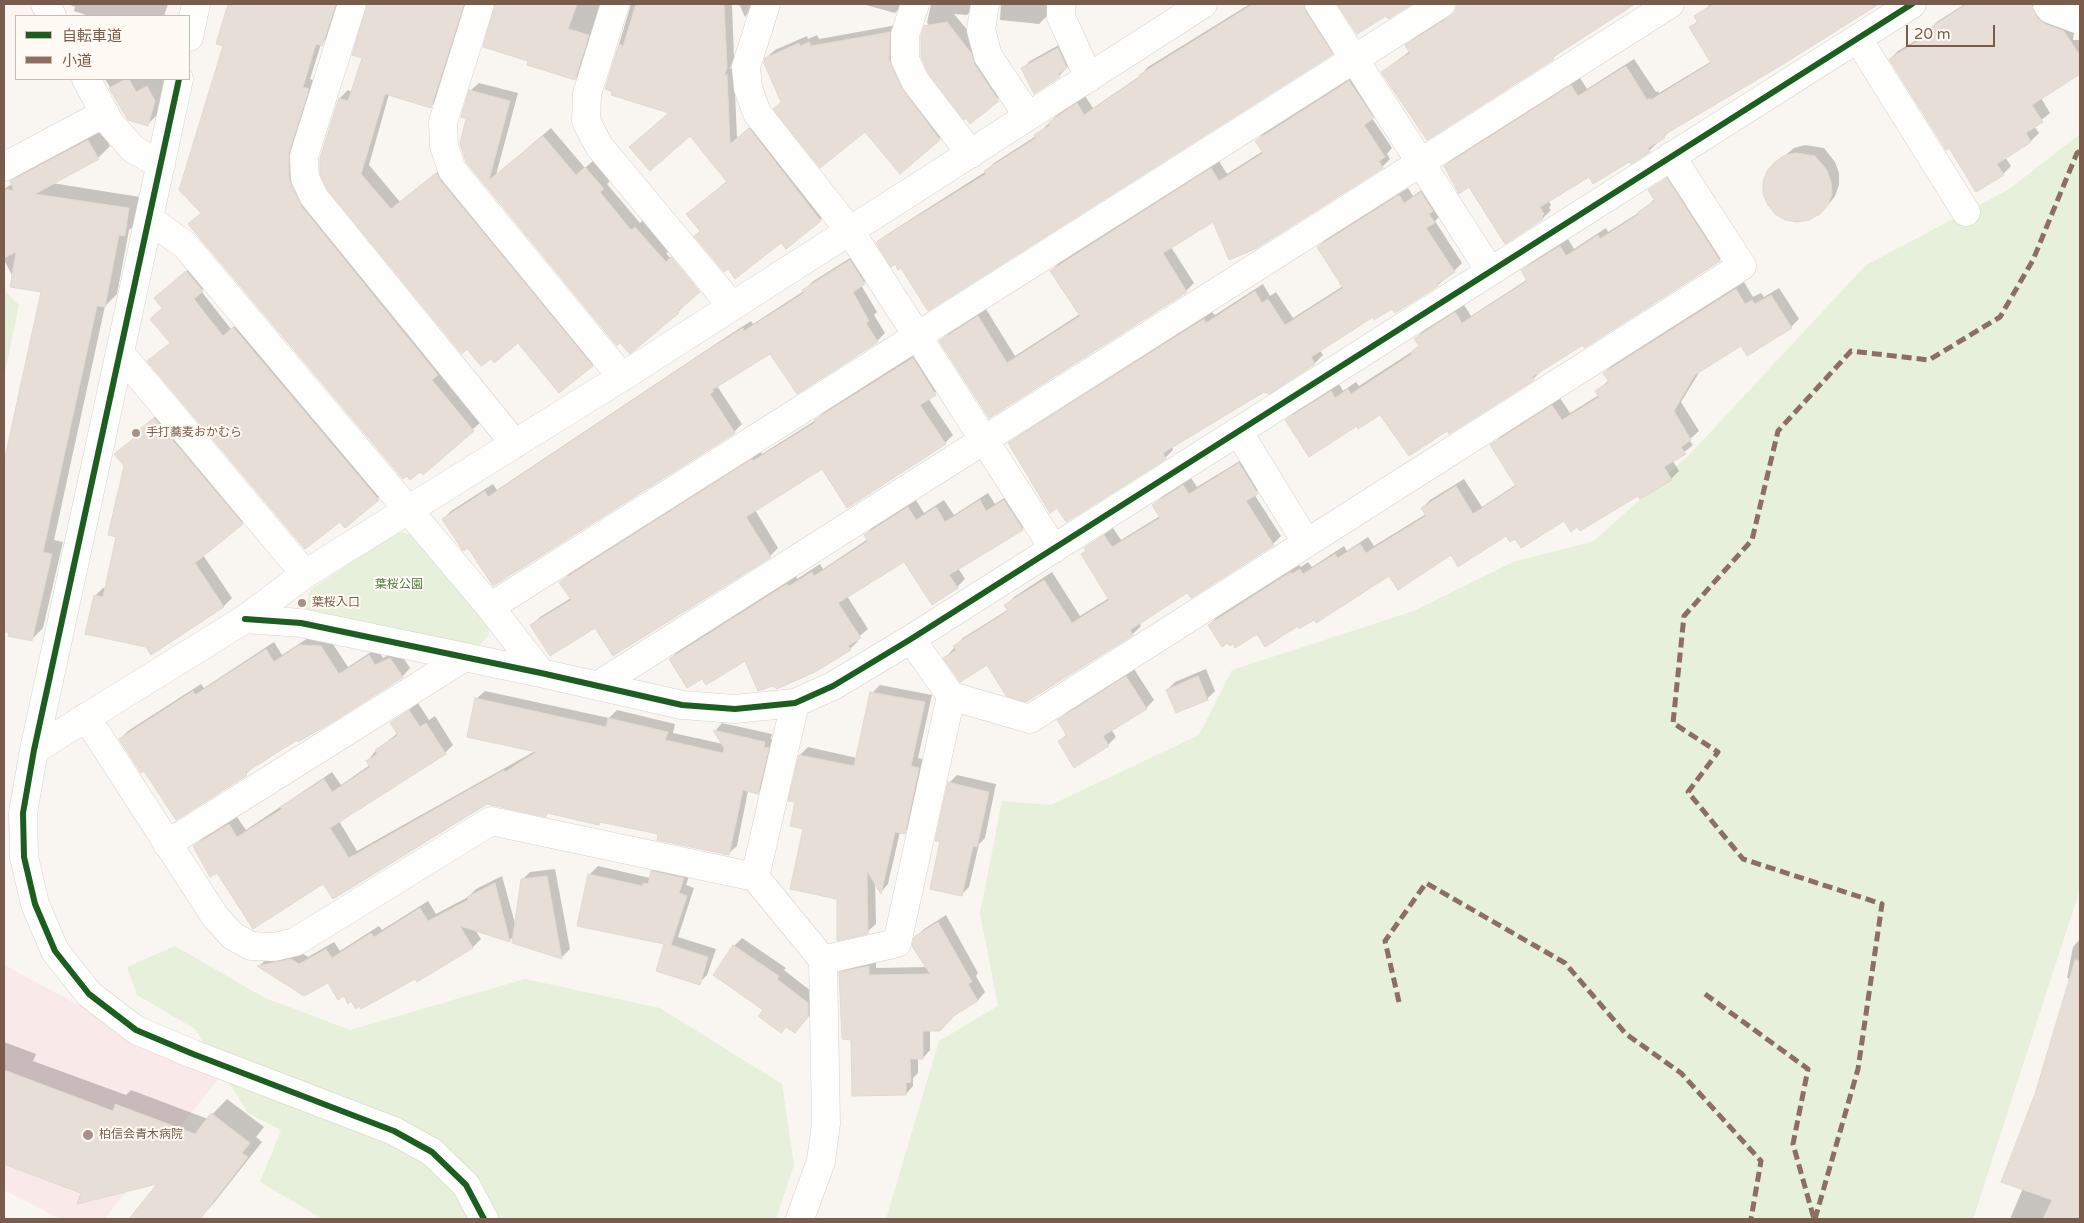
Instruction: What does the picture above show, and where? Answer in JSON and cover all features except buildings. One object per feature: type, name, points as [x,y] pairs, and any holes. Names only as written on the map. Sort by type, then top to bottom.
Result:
[{"type":"street","points":[[45,4],[51,15]]},
{"type":"street","points":[[190,31],[196,4]]},
{"type":"street","points":[[352,4],[304,156],[306,178],[314,197],[516,444]]},
{"type":"street","points":[[480,4],[444,122],[444,146],[452,170],[622,377]]},
{"type":"street","points":[[615,4],[587,94],[586,121],[599,146],[732,306]]},
{"type":"street","points":[[766,4],[746,67],[748,88],[757,113],[850,231],[1054,549]]},
{"type":"street","points":[[915,4],[906,35],[905,59],[915,81],[971,154]]},
{"type":"street","points":[[986,4],[981,30],[988,56],[1028,116]]},
{"type":"street","points":[[1061,4],[1061,17],[1089,78]]},
{"type":"street","points":[[34,750],[245,619],[306,574],[622,377],[1203,4]]},
{"type":"street","points":[[1318,4],[1490,271]]},
{"type":"street","points":[[490,608],[1441,4]]},
{"type":"street","points":[[597,686],[1670,4]]},
{"type":"street","points":[[2047,4],[2050,9],[2080,20]]},
{"type":"street","points":[[245,619],[301,623],[541,672],[691,706],[735,709],[795,703],[833,686],[912,639],[1858,39],[1906,6]]},
{"type":"street","points":[[1858,39],[1966,212]]},
{"type":"street","points":[[87,80],[110,123],[134,149],[160,165]]},
{"type":"street","points":[[179,80],[34,750],[23,813],[24,857],[35,904],[55,951],[89,994],[136,1030],[193,1054],[394,1131],[432,1152],[466,1185],[484,1219]]},
{"type":"street","points":[[4,167],[105,112]]},
{"type":"street","points":[[912,639],[951,696],[1030,719],[1742,266],[1671,156]]},
{"type":"street","points":[[150,220],[185,245],[490,608],[541,672]]},
{"type":"street","points":[[121,354],[306,574]]},
{"type":"street","points":[[1238,431],[1306,542]]},
{"type":"street","points":[[167,844],[465,657]]},
{"type":"street","points":[[824,960],[897,944],[951,696]]},
{"type":"street","points":[[755,877],[795,703]]},
{"type":"street","points":[[86,717],[216,918],[233,936],[251,946],[274,947],[295,942],[491,821],[755,877],[824,960],[826,1124],[821,1161],[800,1219]]},
{"type":"shaded area","name":"柏信会青木病院","points":[[4,965],[218,1080],[104,1219],[61,1219],[4,1190]]},
{"type":"green space","points":[[2080,134],[2080,889],[1973,1219],[886,1219],[939,1041],[998,1006],[980,913],[1002,801],[1051,805],[1199,735],[1232,670],[1414,611],[1513,562],[1594,541],[1691,453],[1866,265],[2008,190]]},
{"type":"green space","points":[[4,290],[19,305],[4,377]]},
{"type":"green space","name":"葉桜公園","points":[[398,531],[421,538],[487,620],[489,634],[480,645],[470,646],[305,613],[310,590]]},
{"type":"green space","points":[[175,946],[265,998],[350,1030],[525,979],[660,1008],[782,1084],[794,1165],[776,1219],[323,1219],[260,1182],[281,1130],[249,1114],[195,1029],[137,995],[127,967]]},
{"type":"marked path","points":[[1815,1219],[1858,1069],[1882,904],[1743,859],[1688,792],[1718,752],[1673,723],[1684,616],[1752,540],[1778,431],[1851,351],[1929,360],[2000,317],[2033,260],[2077,153],[2080,151]]},
{"type":"marked path","points":[[1399,1002],[1385,941],[1426,883],[1565,963],[1626,1034],[1681,1073],[1761,1161],[1751,1219]]},
{"type":"marked path","points":[[1705,994],[1808,1069],[1793,1144],[1814,1219]]},
{"type":"cycle path","points":[[245,619],[301,623],[541,673],[682,705],[735,709],[795,703],[833,686],[911,639],[1912,4]]},
{"type":"cycle path","points":[[179,80],[34,750],[23,813],[24,857],[35,904],[55,951],[89,994],[136,1030],[193,1054],[394,1131],[432,1152],[466,1185],[484,1219]]},
{"type":"place","name":"手打蕎麦おかむら","points":[[136,433]]},
{"type":"place","name":"葉桜入口","points":[[302,603]]},
{"type":"place","name":"柏信会青木病院","points":[[88,1135]]}]
